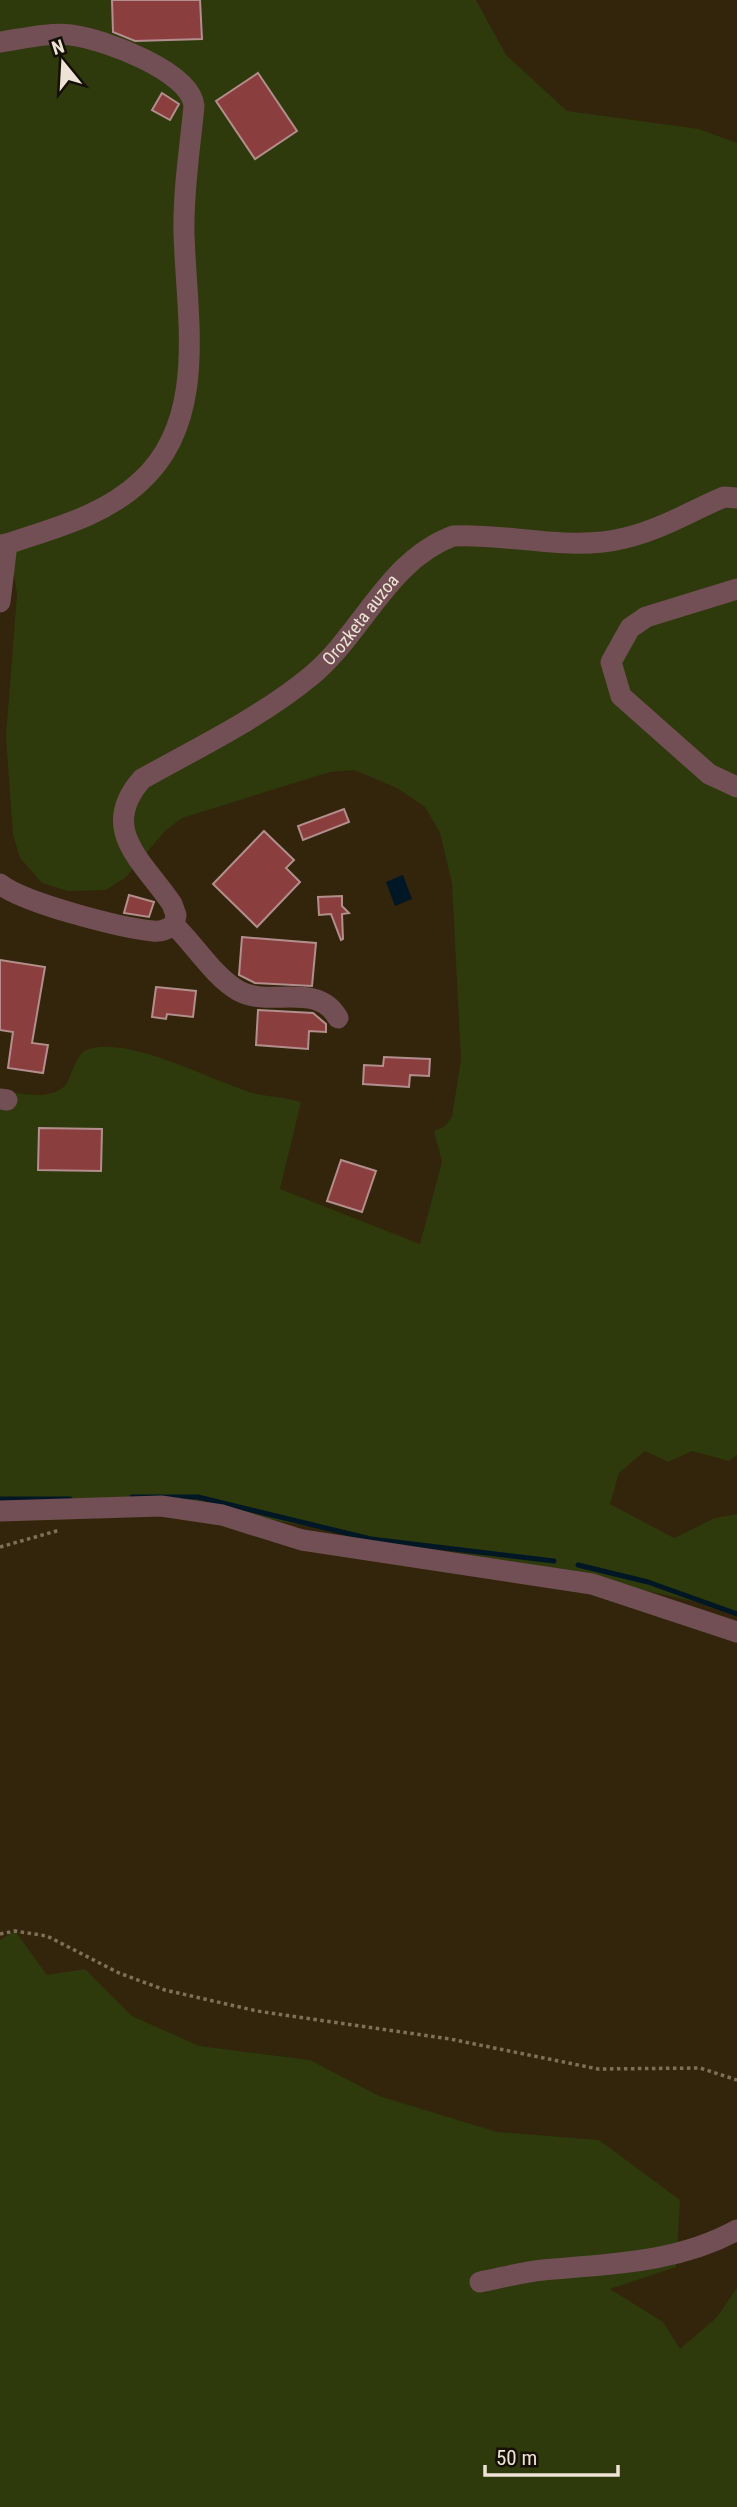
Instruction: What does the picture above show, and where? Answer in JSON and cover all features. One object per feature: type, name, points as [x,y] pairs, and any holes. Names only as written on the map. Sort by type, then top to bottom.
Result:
[{"type":"street","points":[[0,42],[69,35],[143,57],[187,88],[193,96],[194,106],[184,214],[189,346],[182,416],[172,445],[141,482],[100,510],[4,545],[0,602]]},
{"type":"street","name":"Orozketa auzoa","points":[[174,925],[176,915],[172,904],[128,842],[122,810],[130,793],[142,779],[248,719],[312,676],[346,639],[402,567],[433,543],[453,536],[473,535],[582,543],[622,539],[650,531],[724,497],[737,498]]},
{"type":"street","points":[[737,589],[646,617],[631,628],[611,662],[621,696],[709,774],[737,787]]},
{"type":"street","points":[[0,886],[33,902],[155,931],[174,925],[223,979],[241,992],[312,997],[331,1006],[338,1018]]},
{"type":"street","points":[[0,1511],[161,1506],[222,1515],[302,1540],[592,1584],[737,1632]]},
{"type":"street","points":[[480,2282],[540,2270],[643,2262],[709,2245],[737,2230]]},
{"type":"path","points":[[0,1547],[65,1528],[86,1510]]},
{"type":"path","points":[[0,1934],[15,1931],[47,1936],[119,1973],[165,1990],[257,2011],[450,2039],[598,2068],[700,2068],[737,2080]]},
{"type":"green space","points":[[0,0],[476,0],[506,55],[567,111],[699,129],[737,143],[737,1455],[729,1461],[692,1451],[668,1462],[645,1451],[619,1473],[610,1504],[674,1538],[715,1518],[737,1514],[737,1611],[531,1565],[267,1519],[0,1505],[0,1090],[37,1095],[55,1092],[63,1088],[68,1081],[84,1051],[101,1047],[145,1053],[253,1093],[301,1102],[280,1189],[420,1244],[442,1162],[434,1131],[445,1126],[452,1117],[461,1059],[452,883],[440,833],[425,807],[397,788],[354,770],[330,772],[182,818],[165,831],[126,877],[106,890],[68,891],[42,883],[20,858],[13,835],[6,736],[17,594],[8,538],[0,540]]},
{"type":"green space","points":[[15,1931],[47,1975],[85,1969],[132,2016],[199,2046],[310,2060],[379,2096],[497,2132],[599,2140],[680,2200],[676,2267],[610,2289],[663,2322],[680,2349],[717,2317],[737,2288],[737,2507],[0,2507],[0,1940]]},
{"type":"water","points":[[403,875],[412,899],[395,906],[386,882]]},
{"type":"building","points":[[112,0],[200,0],[202,39],[135,41],[113,32]]},
{"type":"building","points":[[258,73],[297,131],[255,159],[216,101]]},
{"type":"building","points":[[162,93],[179,104],[170,120],[152,110]]},
{"type":"building","points":[[344,809],[349,822],[303,840],[298,826]]},
{"type":"building","points":[[264,831],[294,860],[286,868],[300,882],[257,927],[213,884]]},
{"type":"building","points":[[129,895],[154,902],[149,917],[124,913]]},
{"type":"building","points":[[342,896],[342,906],[349,913],[342,914],[341,940],[331,914],[319,915],[318,897]]},
{"type":"building","points":[[242,937],[316,943],[312,986],[255,983],[239,975]]},
{"type":"building","points":[[0,960],[45,967],[32,1043],[48,1045],[43,1073],[8,1068],[13,1032],[0,1030]]},
{"type":"building","points":[[156,987],[196,991],[193,1017],[167,1014],[166,1019],[152,1017]]},
{"type":"building","points":[[258,1010],[313,1013],[326,1024],[326,1032],[309,1031],[308,1049],[256,1045]]},
{"type":"building","points":[[384,1057],[430,1059],[429,1076],[410,1075],[409,1087],[363,1084],[364,1065],[383,1066]]},
{"type":"building","points":[[39,1128],[102,1129],[101,1171],[38,1170]]},
{"type":"building","points":[[341,1160],[376,1171],[362,1212],[327,1201]]},
{"type":"waterway","points":[[132,1497],[198,1497],[371,1539],[554,1561]]},
{"type":"waterway","points":[[0,1499],[70,1499]]},
{"type":"waterway","points":[[578,1565],[648,1582],[737,1614]]}]
